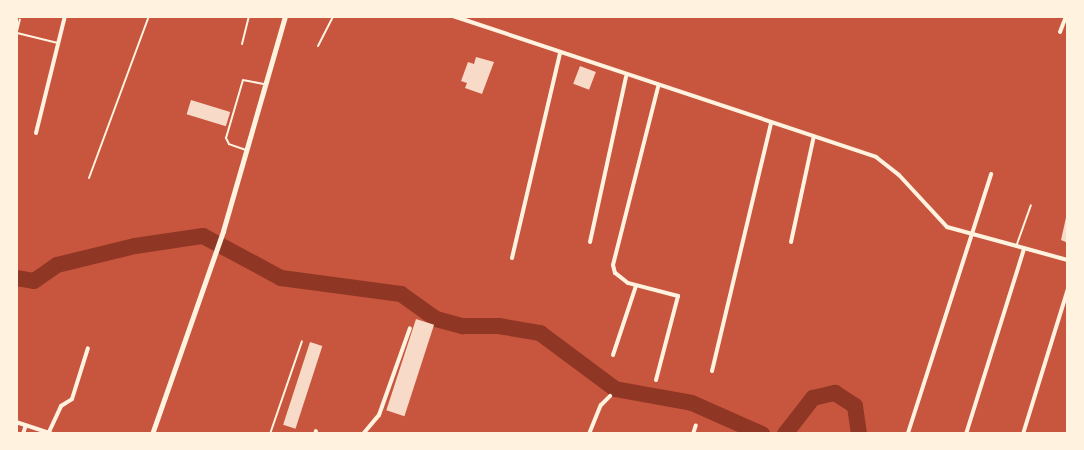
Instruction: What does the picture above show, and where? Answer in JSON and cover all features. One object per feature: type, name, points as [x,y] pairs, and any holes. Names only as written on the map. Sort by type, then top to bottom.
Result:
[{"type":"street","points":[[36,133],[65,16]]},
{"type":"street","points":[[152,434],[223,231],[285,16]]},
{"type":"street","points":[[453,16],[626,77],[876,157],[899,175],[939,221],[970,235],[1068,261]]},
{"type":"street","points":[[1060,32],[1066,16]]},
{"type":"street","points":[[512,258],[560,54]]},
{"type":"street","points":[[590,242],[626,77]]},
{"type":"street","points":[[656,380],[679,298],[674,293],[636,286],[615,273],[613,257],[658,87]]},
{"type":"street","points":[[712,371],[771,123]]},
{"type":"street","points":[[791,242],[814,136]]},
{"type":"street","points":[[908,433],[991,174]]},
{"type":"street","points":[[966,434],[1024,249]]},
{"type":"street","points":[[613,355],[636,286]]},
{"type":"street","points":[[1023,434],[1068,289]]},
{"type":"street","points":[[363,434],[379,415],[410,328]]},
{"type":"street","points":[[16,422],[51,433],[61,406],[72,399],[88,348]]},
{"type":"street","points":[[589,434],[601,405],[610,396]]},
{"type":"street","points":[[23,434],[26,425]]},
{"type":"street","points":[[693,434],[696,425]]},
{"type":"lane","points":[[89,178],[149,16]]},
{"type":"lane","points":[[242,44],[249,16]]},
{"type":"lane","points":[[318,46],[333,16]]},
{"type":"lane","points":[[20,19],[17,34],[58,43]]},
{"type":"lane","points":[[246,150],[229,144],[226,138],[243,80],[264,84]]},
{"type":"lane","points":[[1016,247],[1031,205]]},
{"type":"lane","points":[[270,434],[302,341]]},
{"type":"building","points":[[476,57],[494,62],[482,94],[465,88],[467,83],[461,81],[468,62],[474,64]]},
{"type":"building","points":[[580,66],[596,72],[589,90],[573,84]]},
{"type":"building","points":[[191,100],[230,112],[226,126],[187,114]]},
{"type":"building","points":[[1068,213],[1068,243],[1061,240]]},
{"type":"building","points":[[416,319],[434,325],[404,416],[386,410]]},
{"type":"building","points":[[310,342],[322,346],[295,429],[283,425]]},
{"type":"waterway","points":[[16,278],[34,281],[57,265],[135,246],[203,236],[281,278],[401,294],[436,319],[463,326],[499,326],[540,333],[615,389],[692,403],[762,434]]},
{"type":"waterway","points":[[785,434],[813,398],[835,393],[855,406],[859,434]]}]
